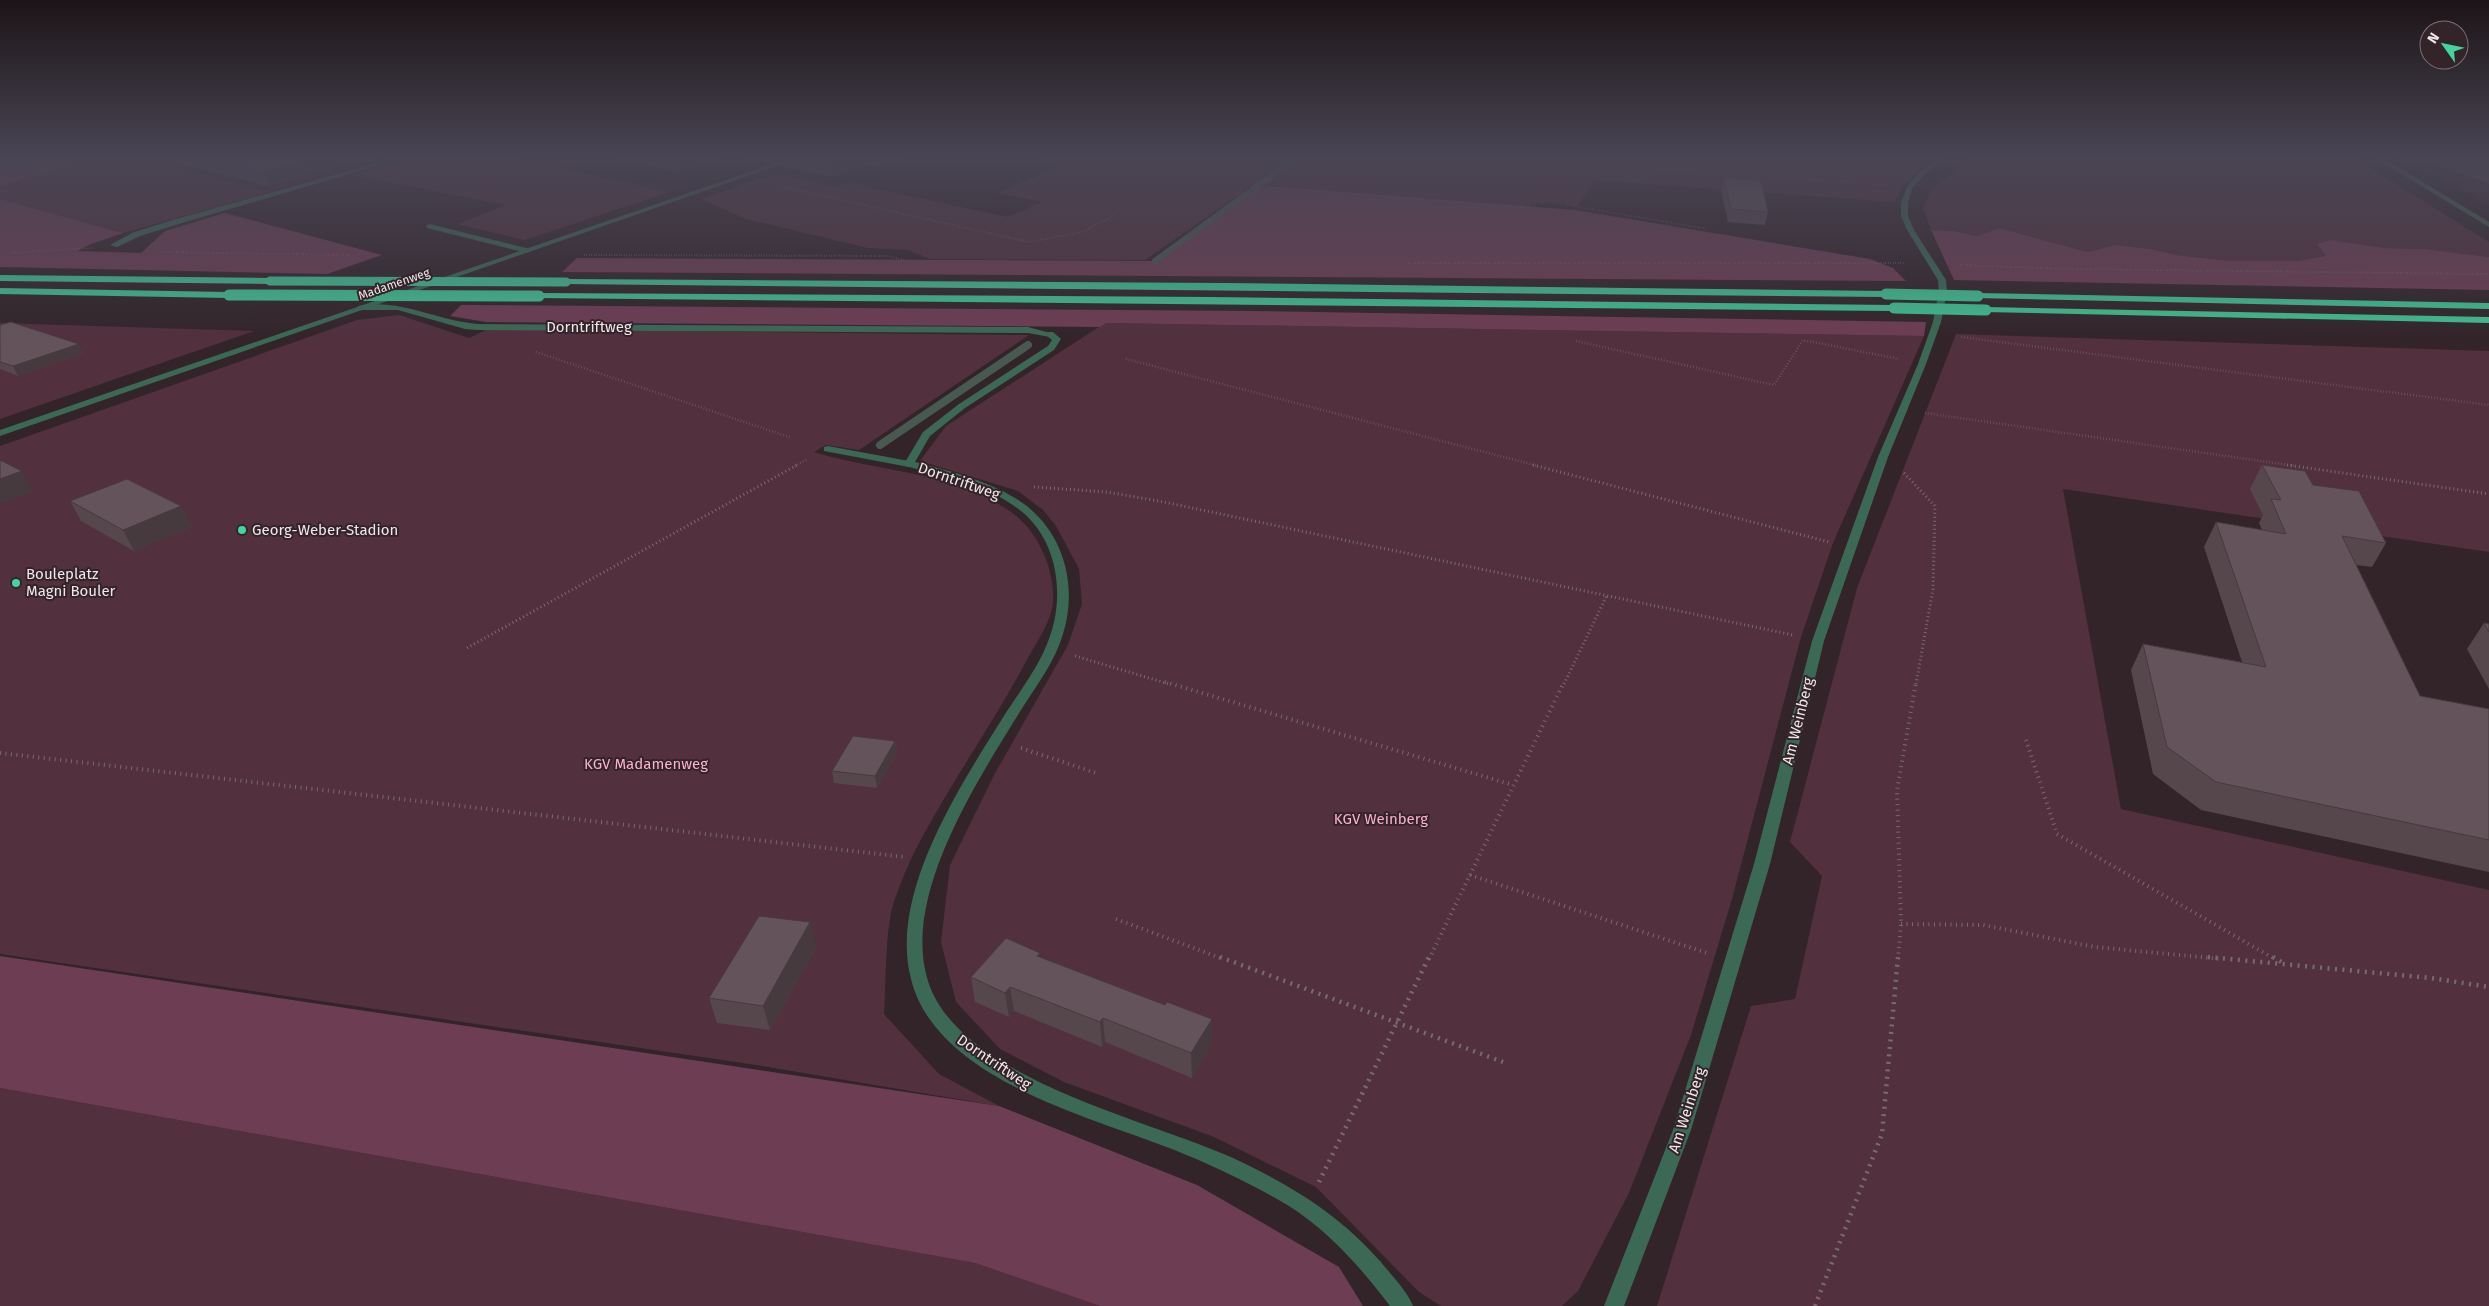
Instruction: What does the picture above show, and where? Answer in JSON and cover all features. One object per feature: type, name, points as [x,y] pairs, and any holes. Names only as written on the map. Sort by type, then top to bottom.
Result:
[{"type":"highway","points":[[0,278],[1204,286],[1886,294],[2486,305]]},
{"type":"highway","points":[[0,291],[229,295],[1211,300],[1894,308],[2489,320]]},
{"type":"street","points":[[114,246],[137,234],[186,219]]},
{"type":"street","name":"Madamenweg","points":[[0,433],[618,219]]},
{"type":"street","name":"Am Weinberg","points":[[1614,1306],[1682,1130],[1734,962],[1762,864],[1818,641],[1883,457],[1933,333],[1943,291],[1942,280],[1906,225],[1905,219]]},
{"type":"street","points":[[430,226],[527,250]]},
{"type":"street","name":"Dorntriftweg","points":[[361,308],[415,311],[465,326],[478,327],[1021,330],[1050,334],[1057,339],[1051,348],[962,406],[926,434],[909,464],[984,487],[1023,508],[1035,518],[1045,531],[1063,574],[1064,594],[1061,616],[1050,651],[974,778],[931,861],[919,907],[914,944],[915,962],[925,998],[936,1017],[957,1040],[984,1059],[1036,1090],[1179,1143],[1235,1168],[1299,1202],[1344,1236],[1403,1306]]},
{"type":"street","points":[[828,449],[909,464]]},
{"type":"path","points":[[922,219],[1029,242],[1082,232],[1107,219]]},
{"type":"path","points":[[1653,219],[1708,228]]},
{"type":"path","points":[[9,253],[80,250],[114,246]]},
{"type":"path","points":[[576,255],[888,256]]},
{"type":"path","points":[[1404,263],[1932,264],[2070,269],[2489,274]]},
{"type":"path","points":[[1933,333],[2489,405]]},
{"type":"path","points":[[1576,342],[1774,385],[1803,340],[1922,364]]},
{"type":"path","points":[[528,349],[792,438]]},
{"type":"path","points":[[1126,358],[1834,543],[1851,545]]},
{"type":"path","points":[[1901,410],[2489,494]]},
{"type":"path","points":[[468,648],[673,532],[828,449]]},
{"type":"path","points":[[1815,1306],[1882,1134],[1901,924],[1897,790],[1933,589],[1935,506],[1896,466],[1883,457]]},
{"type":"path","points":[[1032,487],[1107,492],[1164,502],[1818,641]]},
{"type":"path","points":[[1299,1202],[1316,1187],[1606,595]]},
{"type":"path","points":[[1050,651],[1099,663],[1513,785]]},
{"type":"path","points":[[996,740],[1096,773]]},
{"type":"path","points":[[2026,740],[2057,834],[2285,965]]},
{"type":"path","points":[[0,753],[931,861]]},
{"type":"path","points":[[1470,875],[1734,962]]},
{"type":"path","points":[[1116,919],[1503,1062]]},
{"type":"path","points":[[1901,924],[1983,925],[2095,947],[2431,978],[2489,987]]},
{"type":"green space","points":[[72,219],[173,219],[123,233]]},
{"type":"green space","points":[[470,219],[588,219],[525,240],[457,224]]},
{"type":"green space","points":[[746,219],[1204,219],[1145,260],[930,259],[908,250],[868,248]]},
{"type":"green space","points":[[1927,219],[2452,219],[2489,242],[2489,257],[2425,249],[2383,248],[2298,261],[2231,261],[2176,255],[2151,249],[2114,245],[2088,252],[1999,228],[1977,236],[1954,231],[1931,230]]},
{"type":"green space","name":"KGV Madamenweg","points":[[399,315],[469,338],[488,329],[1029,335],[859,450],[826,445],[814,452],[940,480],[989,498],[1021,520],[1037,540],[1048,564],[1053,589],[1053,602],[1047,624],[939,807],[912,857],[893,904],[887,943],[884,1014],[939,1074],[999,1106],[756,1065],[0,954],[0,446],[357,320]]},
{"type":"green space","points":[[0,323],[254,331],[0,419]]},
{"type":"green space","name":"KGV Weinberg","points":[[1105,323],[1924,336],[1833,543],[1801,637],[1732,899],[1691,1035],[1629,1193],[1578,1291],[1562,1306],[1441,1306],[1419,1292],[1316,1187],[1214,1137],[1064,1082],[1000,1049],[956,1002],[941,942],[950,865],[994,775],[1068,645],[1082,604],[1079,569],[1056,526],[1043,510],[1018,491],[920,461],[946,426]]},
{"type":"green space","points":[[1956,334],[2489,351],[2489,552],[2063,489],[2121,809],[2489,890],[2489,1306],[1657,1306],[1751,1006],[1795,999],[1822,876],[1790,842],[1857,588]]},
{"type":"green space","points":[[0,1088],[975,1263],[1100,1306],[0,1306]]},
{"type":"shaded area","points":[[0,219],[72,219],[123,233],[77,251],[141,253],[165,231],[205,219],[247,219],[382,255],[327,274],[0,267]]},
{"type":"shaded area","points":[[1211,219],[1629,219],[1870,259],[1893,268],[1906,281],[562,272],[577,258],[1155,261]]},
{"type":"shaded area","points":[[1999,228],[2088,252],[2114,245],[2151,249],[2176,255],[2231,261],[2298,261],[2326,256],[2317,244],[2330,240],[2383,248],[2425,249],[2489,257],[2489,290],[1954,280],[1931,230],[1954,231],[1977,236]]},
{"type":"shaded area","points":[[461,305],[1255,311],[1926,322],[1924,336],[1106,323],[1100,327],[486,322],[450,316]]},
{"type":"shaded area","points":[[0,956],[999,1106],[1197,1185],[1339,1267],[1363,1306],[1100,1306],[975,1263],[0,1088]]},
{"type":"building","points":[[11,322],[79,344],[13,366],[0,362],[0,325]]},
{"type":"building","points":[[0,460],[22,471],[0,479]]},
{"type":"building","points":[[2262,465],[2305,471],[2313,485],[2359,491],[2386,543],[2342,536],[2420,696],[2489,709],[2489,840],[2216,782],[2167,747],[2143,644],[2266,667],[2216,522],[2286,534],[2271,499],[2281,500]]},
{"type":"building","points":[[127,479],[181,506],[123,530],[70,501]]},
{"type":"building","points":[[2484,623],[2489,624],[2489,632]]},
{"type":"building","points":[[853,736],[895,741],[875,776],[832,771]]},
{"type":"building","points":[[759,916],[810,922],[763,1006],[709,998]]},
{"type":"building","points":[[1006,938],[1040,953],[1037,956],[1165,1005],[1167,1002],[1212,1019],[1191,1053],[1103,1018],[1100,1022],[1010,987],[1005,993],[971,977]]},
{"type":"waterway","points":[[1155,261],[1213,219]]},
{"type":"waterway","points":[[880,445],[1028,345]]},
{"type":"place","name":"Georg-Weber-Stadion","points":[[242,530]]},
{"type":"place","name":"Bouleplatz Magni Bouler","points":[[16,583]]}]
